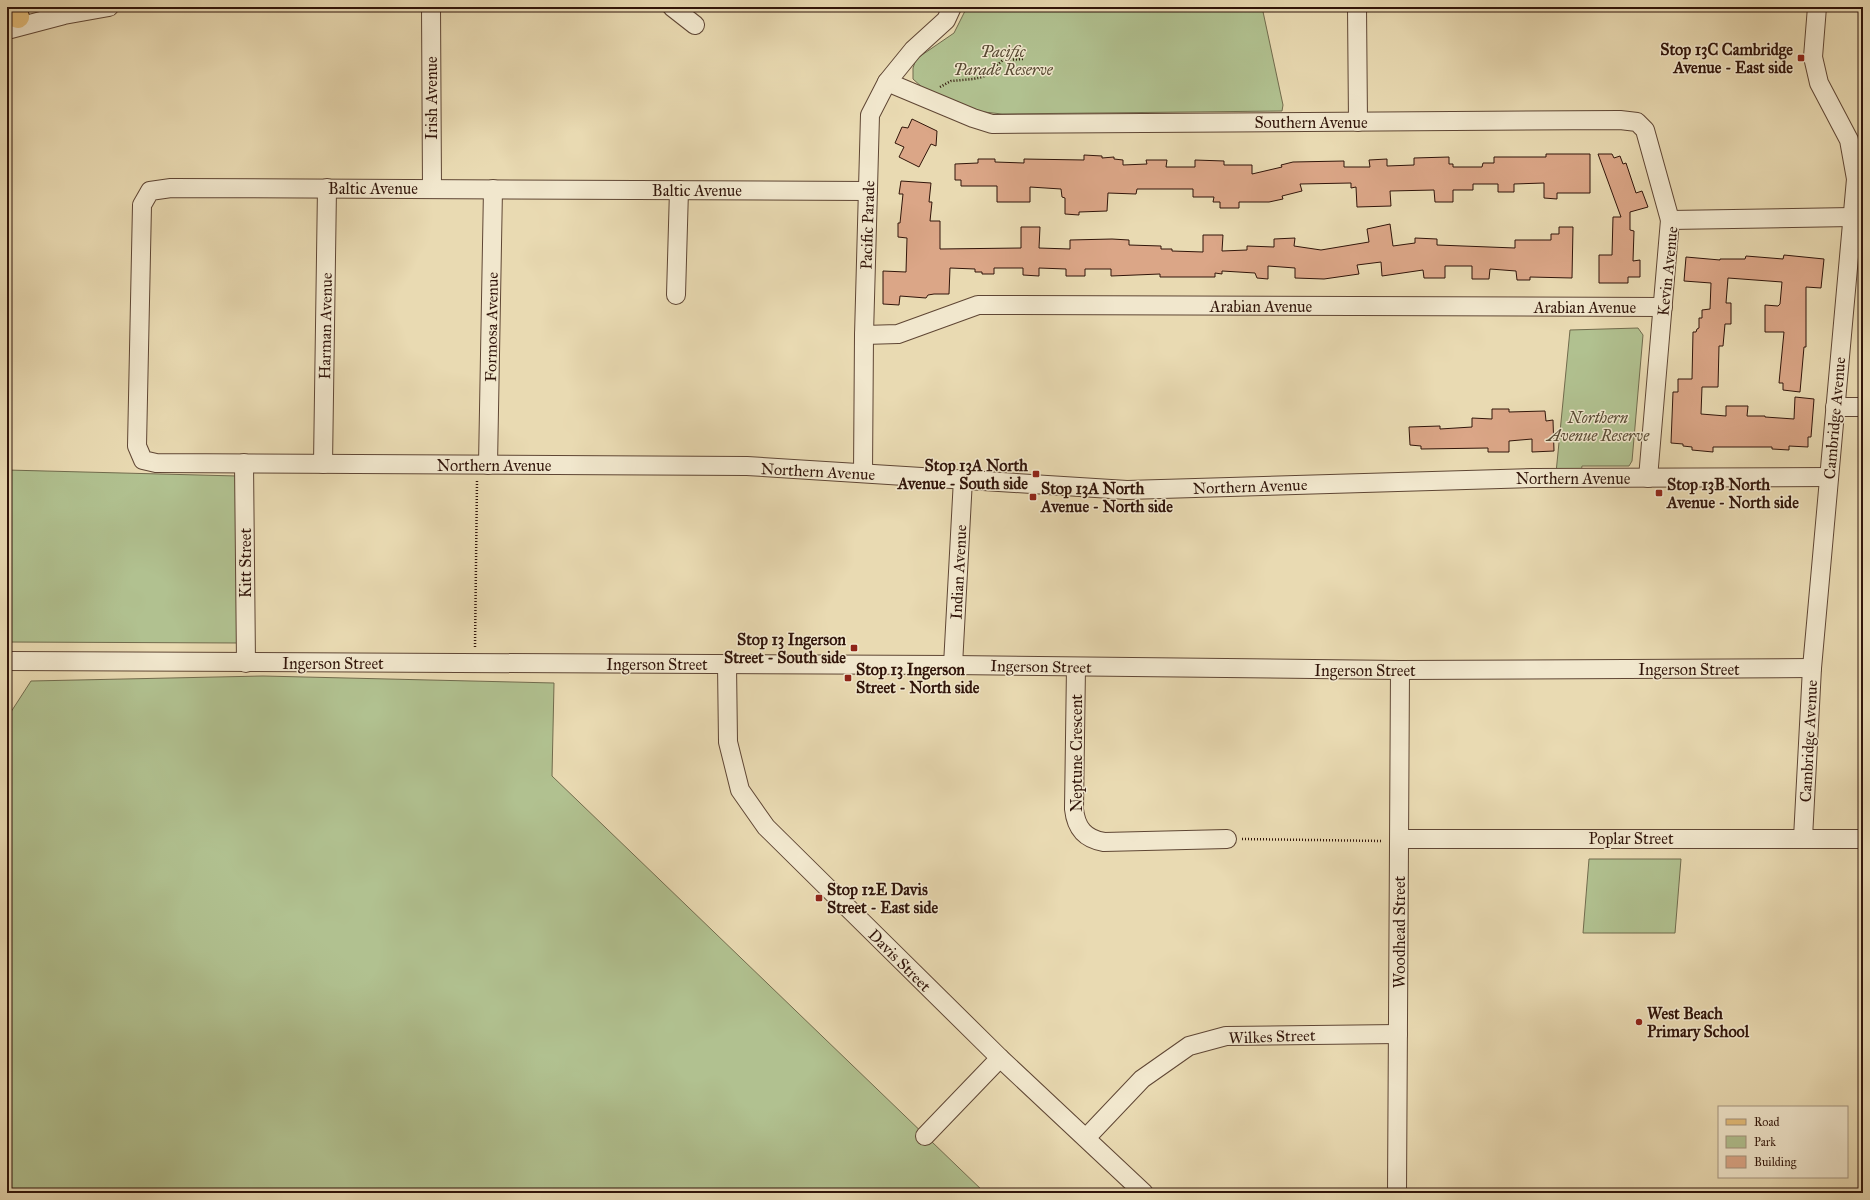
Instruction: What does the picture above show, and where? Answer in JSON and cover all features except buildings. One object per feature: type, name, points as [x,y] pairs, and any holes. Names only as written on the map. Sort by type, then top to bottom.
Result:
[{"type":"street","points":[[10,20],[64,15],[109,7]]},
{"type":"street","name":"Irish Avenue","points":[[431,7],[432,189]]},
{"type":"street","points":[[672,7],[695,25]]},
{"type":"street","name":"Pacific Parade","points":[[863,473],[864,335],[870,115],[887,82],[913,50],[946,20],[952,7]]},
{"type":"street","points":[[1357,7],[1358,122]]},
{"type":"street","name":"Cambridge Avenue","points":[[1803,838],[1812,668],[1834,407],[1856,179],[1849,140],[1819,83],[1813,57],[1817,7]]},
{"type":"street","name":"Southern Avenue","points":[[887,82],[992,124],[1620,120],[1637,122],[1645,130],[1670,220]]},
{"type":"street","name":"Baltic Avenue","points":[[143,460],[137,446],[142,205],[150,191],[171,188],[327,188],[868,191]]},
{"type":"street","name":"Harman Avenue","points":[[323,464],[327,188]]},
{"type":"street","name":"Formosa Avenue","points":[[483,465],[493,189]]},
{"type":"street","points":[[676,296],[679,190]]},
{"type":"street","name":"Kevin Avenue","points":[[1648,478],[1670,220],[1852,217]]},
{"type":"street","name":"Arabian Avenue","points":[[864,335],[898,334],[978,305],[1663,307]]},
{"type":"street","points":[[1834,407],[1863,407]]},
{"type":"street","name":"Northern Avenue","points":[[143,460],[156,463],[244,464],[747,466],[1127,490],[1532,478],[1829,478]]},
{"type":"street","name":"Kitt Street","points":[[244,464],[246,663]]},
{"type":"street","name":"Indian Avenue","points":[[953,665],[963,479]]},
{"type":"street","name":"Ingerson Street","points":[[7,661],[953,665],[1400,670],[1812,668]]},
{"type":"street","name":"Davis Street","points":[[727,665],[728,742],[740,790],[766,827],[1000,1058],[1144,1193]]},
{"type":"street","name":"Neptune Crescent","points":[[1076,667],[1074,810],[1078,828],[1089,838],[1104,842],[1227,839]]},
{"type":"street","name":"Woodhead Street","points":[[1397,1193],[1400,670]]},
{"type":"street","name":"Poplar Street","points":[[1400,839],[1863,839]]},
{"type":"street","name":"Wilkes Street","points":[[1086,1138],[1142,1079],[1189,1046],[1226,1036],[1398,1034]]},
{"type":"street","points":[[925,1136],[1000,1058]]},
{"type":"path","points":[[929,99],[940,86],[951,81],[983,77],[1003,60],[1024,59]]},
{"type":"path","points":[[475,664],[483,465]]},
{"type":"path","points":[[1227,839],[1388,841],[1400,839]]},
{"type":"green space","name":"Pacific Parade Reserve","points":[[967,7],[1262,7],[1283,105],[1282,111],[1002,114],[975,111],[923,88],[913,79],[913,68],[916,59],[954,33]]},
{"type":"green space","name":"Northern Avenue Reserve","points":[[1638,328],[1643,335],[1632,461],[1629,466],[1582,466],[1581,472],[1556,473],[1570,330]]},
{"type":"green space","points":[[7,470],[237,476],[240,643],[7,642]]},
{"type":"green space","points":[[263,676],[554,683],[552,776],[985,1193],[7,1193],[7,718],[31,681]]},
{"type":"green space","points":[[1589,859],[1681,859],[1675,933],[1583,933]]},
{"type":"place","name":"Stop 13C Cambridge Avenue - East side","points":[[1801,58]]},
{"type":"place","name":"Stop 13A North Avenue - South side","points":[[1036,474]]},
{"type":"place","name":"Stop 13B North Avenue - North side","points":[[1659,493]]},
{"type":"place","name":"Stop 13A North Avenue - North side","points":[[1033,497]]},
{"type":"place","name":"Stop 13 Ingerson Street - South side","points":[[854,648]]},
{"type":"place","name":"Stop 13 Ingerson Street - North side","points":[[848,678]]},
{"type":"place","name":"Stop 12E Davis Street - East side","points":[[819,898]]},
{"type":"place","name":"West Beach Primary School","points":[[1639,1022]]}]
